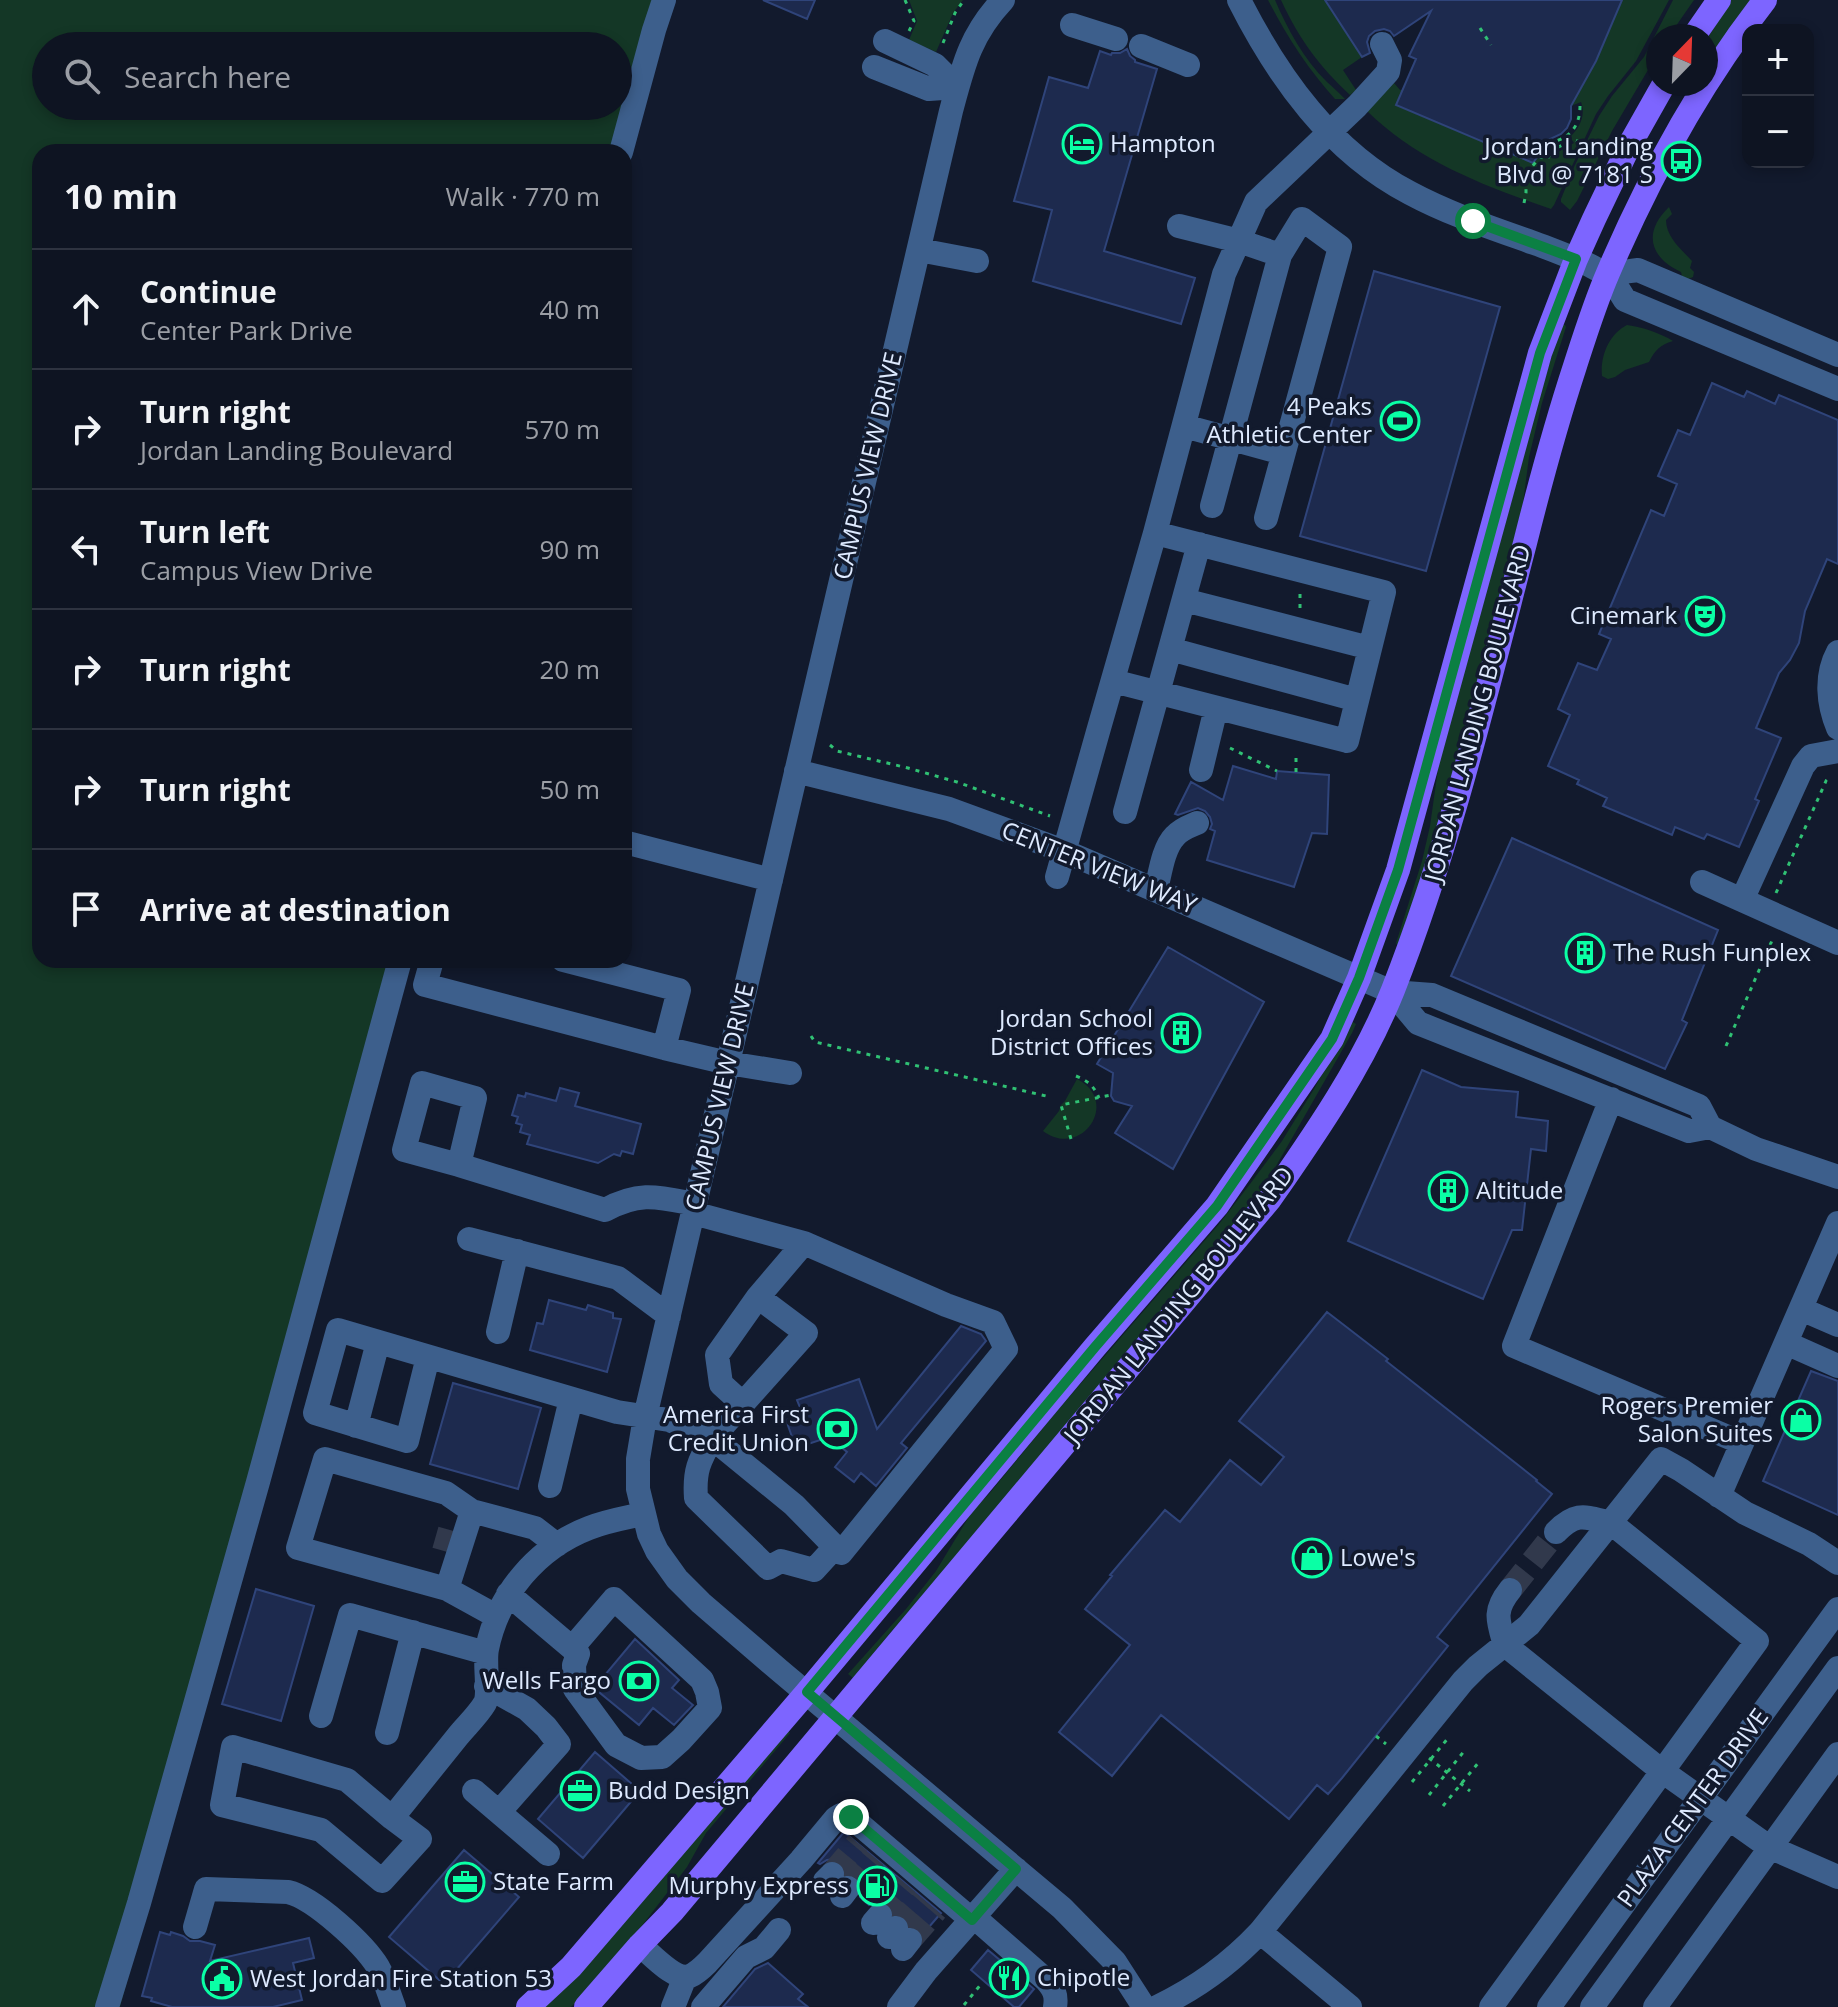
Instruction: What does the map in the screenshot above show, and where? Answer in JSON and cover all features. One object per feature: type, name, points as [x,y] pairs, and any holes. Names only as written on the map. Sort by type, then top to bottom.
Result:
[{"type":"main road","points":[[1702,24],[1719,0]]},
{"type":"main road","name":"JORDAN LANDING BOULEVARD","points":[[586,2007],[672,1912],[1270,1199],[1360,1062],[1392,992],[1439,862],[1551,442],[1608,273],[1678,132],[1765,0]]},
{"type":"main road","name":"JORDAN LANDING BOULEVARD","points":[[528,2007],[571,1967],[1217,1206],[1332,1039],[1359,978],[1398,870],[1540,353],[1576,259],[1629,146],[1657,96]]},
{"type":"street","points":[[632,111],[664,0]]},
{"type":"street","name":"CAMPUS VIEW DRIVE","points":[[1003,0],[975,37],[957,87],[639,1443],[637,1474],[649,1534],[677,1579],[701,1603],[1062,1908],[1115,1962],[1144,2007]]},
{"type":"street","points":[[1239,0],[1285,81],[1330,132],[1367,165],[1409,193],[1608,273],[1638,270],[1838,355]]},
{"type":"street","points":[[1072,25],[1116,39]]},
{"type":"street","points":[[885,41],[935,65],[957,87]]},
{"type":"street","points":[[1057,877],[1155,533],[1224,274],[1256,202],[1388,72],[1390,60],[1382,44]]},
{"type":"street","points":[[1141,46],[1188,65]]},
{"type":"street","points":[[874,67],[929,89],[957,87]]},
{"type":"street","points":[[623,144],[630,120]]},
{"type":"street","points":[[1212,506],[1280,255],[1302,219],[1340,247],[1266,518]]},
{"type":"street","points":[[1179,226],[1280,255]]},
{"type":"street","points":[[919,250],[977,261]]},
{"type":"street","points":[[1608,273],[1625,300],[1838,389]]},
{"type":"street","points":[[1184,426],[1283,453]]},
{"type":"street","points":[[1113,681],[1347,741],[1384,592],[1155,533]]},
{"type":"street","points":[[1125,812],[1199,544]]},
{"type":"street","points":[[1184,600],[1370,648]]},
{"type":"street","points":[[1170,649],[1357,700]]},
{"type":"street","points":[[1838,652],[1831,670],[1829,688],[1832,714],[1838,728]]},
{"type":"street","points":[[1201,770],[1216,708]]},
{"type":"street","points":[[1742,900],[1803,766],[1811,756],[1838,751]]},
{"type":"street","name":"CENTER VIEW WAY","points":[[796,771],[949,809],[1064,851],[1392,992],[1432,995],[1699,1106],[1710,1127]]},
{"type":"street","points":[[1156,890],[1173,837],[1197,823]]},
{"type":"street","points":[[632,844],[771,880]]},
{"type":"street","points":[[1702,882],[1838,943]]},
{"type":"street","points":[[107,2007],[258,1482],[398,968]]},
{"type":"street","points":[[430,968],[425,985],[664,1048],[790,1073]]},
{"type":"street","points":[[594,968],[679,990],[664,1048]]},
{"type":"street","name":"CENTER VIEW WAY","points":[[1392,992],[1418,1023],[1689,1131],[1710,1127],[1756,1149],[1838,1177]]},
{"type":"street","points":[[1611,1099],[1514,1346],[1742,1443]]},
{"type":"street","points":[[459,1165],[605,1210],[635,1197],[650,1196],[694,1208],[804,1243],[946,1305],[993,1322],[1006,1349],[838,1550],[814,1570],[781,1561],[768,1568],[696,1498],[699,1462],[712,1438],[806,1333],[758,1297]]},
{"type":"street","points":[[1719,1496],[1838,1223]]},
{"type":"street","points":[[469,1239],[618,1278],[669,1316]]},
{"type":"street","points":[[743,1404],[721,1384],[717,1355],[758,1297],[804,1243]]},
{"type":"street","points":[[498,1332],[517,1251]]},
{"type":"street","points":[[1801,1309],[1838,1325]]},
{"type":"street","points":[[428,1357],[407,1441],[315,1413],[338,1330],[617,1412],[669,1420],[712,1438],[794,1505],[838,1550]]},
{"type":"street","points":[[356,1426],[378,1342]]},
{"type":"street","points":[[1786,1343],[1838,1366]]},
{"type":"street","points":[[550,1486],[571,1399]]},
{"type":"street","points":[[557,1545],[535,1528],[455,1546],[298,1548],[325,1459],[446,1493],[455,1546],[502,1605],[578,1654],[574,1665],[575,1689],[616,1745],[641,1758],[662,1757],[710,1708],[702,1680],[614,1599],[572,1648]]},
{"type":"street","points":[[1157,2007],[1221,1970],[1260,1932],[1463,1681],[1529,1625],[1661,1459],[1745,1513],[1809,1544],[1838,1563]]},
{"type":"street","points":[[392,1818],[486,1693],[486,1653],[502,1605],[531,1566],[557,1545],[589,1528],[643,1514]]},
{"type":"street","points":[[1491,2007],[1757,1641],[1611,1523],[1581,1515],[1569,1520],[1556,1532]]},
{"type":"street","points":[[1510,1590],[1502,1600],[1498,1613],[1505,1645],[1662,1771],[1769,1847],[1838,1877]]},
{"type":"street","name":"PLAZA CENTER DRIVE","points":[[1549,2007],[1838,1609]]},
{"type":"street","points":[[321,1716],[350,1615],[486,1653]]},
{"type":"street","points":[[387,1733],[413,1632]]},
{"type":"street","name":"PLAZA CENTER DRIVE","points":[[1592,2007],[1838,1668]]},
{"type":"street","points":[[486,1693],[527,1709],[559,1744],[499,1812]]},
{"type":"street","points":[[233,1747],[347,1780],[392,1818],[420,1839],[382,1881],[321,1830],[222,1805],[233,1747]]},
{"type":"street","points":[[1655,2007],[1838,1754]]},
{"type":"street","points":[[474,1791],[548,1854]]},
{"type":"street","points":[[640,1945],[676,1975],[694,1975],[836,1818],[846,1815],[864,1838],[926,1891],[973,1918],[1046,1980],[1057,1998],[1055,2007]]},
{"type":"street","points":[[899,2007],[926,1971],[1016,1869]]},
{"type":"street","points":[[195,1927],[206,1889],[298,1894],[363,1946],[379,1968],[394,2007]]},
{"type":"street","points":[[703,2007],[746,1957],[764,1948],[779,1930]]},
{"type":"street","points":[[1260,1932],[1350,2007]]},
{"type":"street","points":[[673,2007],[685,1977]]},
{"type":"path","points":[[905,0],[914,21],[909,32]]},
{"type":"path","points":[[943,42],[964,0]]},
{"type":"path","points":[[1480,28],[1491,45]]},
{"type":"path","points":[[1554,149],[1553,142],[1569,134],[1578,121],[1580,106]]},
{"type":"path","points":[[1571,119],[1578,121]]},
{"type":"path","points":[[1524,203],[1526,174],[1540,157],[1547,159],[1554,149],[1574,140],[1584,143]]},
{"type":"path","points":[[830,745],[837,751],[957,782],[1054,818]]},
{"type":"path","points":[[811,1036],[815,1042],[1046,1096]]},
{"type":"path","points":[[845,1057],[847,1049]]},
{"type":"path","points":[[890,1060],[892,1051]]},
{"type":"path","points":[[939,1079],[941,1071]]},
{"type":"path","points":[[985,1082],[987,1074]]},
{"type":"path","points":[[1076,1076],[1087,1081],[1099,1098]]},
{"type":"path","points":[[1071,1139],[1061,1105],[1111,1095]]},
{"type":"path","points":[[1376,1736],[1389,1747]]},
{"type":"path","points":[[1412,1782],[1449,1737]]},
{"type":"path","points":[[1420,1750],[1470,1791]]},
{"type":"path","points":[[1429,1795],[1465,1750]]},
{"type":"path","points":[[1443,1806],[1479,1762]]},
{"type":"path","points":[[964,2005],[982,1983]]},
{"type":"green space","points":[[0,0],[674,0],[632,147],[632,144],[32,144],[32,968],[406,968],[120,2007],[0,2007]]},
{"type":"green space","points":[[909,0],[963,0],[953,13],[936,52],[909,40],[917,21]]},
{"type":"green space","points":[[1268,0],[1275,0],[1304,54],[1345,99],[1335,99],[1316,76],[1290,40]]},
{"type":"green space","points":[[1281,0],[1325,0],[1362,57],[1343,70],[1356,90],[1350,95],[1311,51]]},
{"type":"green space","points":[[1622,0],[1669,0],[1656,24],[1646,24],[1646,43],[1636,61],[1596,114],[1551,209],[1477,181],[1430,158],[1387,129],[1367,111],[1394,83],[1403,90],[1397,106],[1533,163],[1548,143],[1550,153],[1574,143],[1570,137],[1579,125],[1583,112],[1581,102],[1571,106],[1596,61]]},
{"type":"green space","points":[[1673,0],[1694,0],[1677,24],[1661,24]]},
{"type":"green space","points":[[1731,0],[1751,0],[1718,50],[1716,24]]},
{"type":"green space","points":[[1646,53],[1646,73],[1570,210],[1561,199],[1574,167],[1599,116]]},
{"type":"green space","points":[[1669,207],[1672,214],[1666,220],[1669,232],[1692,261],[1690,268],[1694,272],[1693,277],[1688,279],[1662,259],[1653,243],[1655,226]]},
{"type":"green space","points":[[1562,325],[1566,327],[1542,403],[1529,457],[1523,503],[1482,667],[1436,833],[1398,946],[1396,943],[1430,826],[1439,762]]},
{"type":"green space","points":[[1627,325],[1673,341],[1658,348],[1649,362],[1608,379],[1602,376],[1604,353],[1615,334]]},
{"type":"green space","points":[[1351,1021],[1356,1024],[1352,1033],[1263,1189],[853,1678],[848,1674],[936,1571],[973,1510],[1250,1184],[1282,1141]]},
{"type":"green space","points":[[1077,1079],[1090,1089],[1096,1100],[1096,1113],[1082,1133],[1071,1138],[1057,1138],[1043,1131],[1059,1111]]},
{"type":"green space","points":[[787,1730],[790,1733],[706,1833],[687,1867],[607,1970],[571,2007],[544,2007]]},
{"type":"building","points":[[763,0],[815,0],[807,19]]},
{"type":"building","points":[[1325,0],[1622,0],[1596,61],[1571,106],[1567,128],[1550,139],[1533,163],[1396,105],[1416,59],[1409,56],[1431,11],[1394,36],[1384,29],[1375,31],[1367,42],[1370,53],[1362,57]]},
{"type":"building","name":"Hampton","points":[[1127,49],[1135,62],[1157,69],[1104,251],[1195,278],[1181,324],[1033,281],[1052,210],[1014,201],[1049,77],[1088,88],[1100,51],[1111,55]]},
{"type":"building","name":"4 Peaks Athletic Center","points":[[1374,271],[1500,307],[1426,571],[1300,536]]},
{"type":"building","name":"Cinemark","points":[[1712,383],[1744,397],[1747,391],[1775,404],[1779,395],[1838,420],[1838,564],[1827,559],[1805,611],[1799,643],[1779,673],[1756,728],[1781,738],[1739,847],[1707,834],[1704,839],[1675,827],[1672,835],[1603,806],[1607,798],[1577,784],[1579,780],[1548,766],[1570,715],[1558,709],[1578,663],[1597,670],[1611,639],[1599,634],[1651,510],[1664,516],[1677,484],[1658,476],[1678,430],[1690,435]]},
{"type":"building","points":[[1233,766],[1276,779],[1277,771],[1329,775],[1327,834],[1312,833],[1294,887],[1207,860],[1215,831],[1210,829],[1210,817],[1198,808],[1175,814],[1191,782],[1223,800]]},
{"type":"building","name":"The Rush Funplex","points":[[1512,838],[1718,930],[1682,1020],[1687,1023],[1665,1069],[1451,976]]},
{"type":"building","name":"Jordan School District Offices","points":[[1168,947],[1264,1002],[1173,1169],[1115,1133],[1132,1106],[1114,1101],[1111,1096],[1113,1073],[1097,1064]]},
{"type":"building","name":"Altitude","points":[[1422,1070],[1461,1087],[1518,1092],[1516,1117],[1548,1121],[1546,1151],[1531,1149],[1522,1230],[1512,1230],[1483,1299],[1348,1241]]},
{"type":"building","points":[[560,1088],[579,1093],[575,1106],[641,1124],[633,1154],[622,1151],[620,1156],[614,1154],[598,1163],[527,1144],[530,1135],[520,1132],[522,1125],[516,1123],[518,1117],[512,1115],[518,1095],[525,1097],[526,1093],[556,1101]]},
{"type":"building","points":[[549,1300],[586,1310],[588,1305],[621,1319],[607,1372],[530,1350],[537,1323],[543,1324]]},
{"type":"building","name":"Lowe's","points":[[1327,1312],[1552,1494],[1437,1637],[1448,1646],[1342,1778],[1328,1794],[1317,1785],[1289,1819],[1161,1715],[1112,1776],[1059,1732],[1130,1645],[1085,1609],[1165,1510],[1180,1522],[1230,1460],[1261,1485],[1284,1457],[1239,1421]]},
{"type":"building","name":"America First Credit Union","points":[[961,1326],[981,1334],[986,1341],[901,1443],[907,1448],[876,1486],[861,1473],[854,1482],[835,1467],[847,1452],[829,1437],[796,1448],[786,1420],[803,1415],[797,1400],[859,1379],[877,1429]]},
{"type":"building","points":[[1811,1371],[1838,1381],[1838,1515],[1763,1481]]},
{"type":"building","points":[[453,1383],[541,1408],[518,1489],[430,1464]]},
{"type":"building","points":[[256,1589],[314,1606],[281,1721],[222,1704]]},
{"type":"building","name":"Wells Fargo","points":[[635,1639],[679,1680],[672,1688],[693,1705],[674,1725],[653,1708],[639,1725],[594,1688]]},
{"type":"building","points":[[595,1752],[640,1791],[583,1858],[538,1819]]},
{"type":"building","name":"Murphy Express","points":[[844,1832],[941,1913],[923,1934],[919,1928],[910,1925],[905,1916],[895,1913],[889,1903],[876,1901],[869,1905],[860,1897],[863,1889],[861,1881],[847,1873],[842,1863],[835,1859],[818,1863]]},
{"type":"building","points":[[464,1850],[519,1897],[444,1984],[389,1937]]},
{"type":"building","name":"West Jordan Fire Station 53","points":[[160,1932],[170,1935],[171,1932],[190,1941],[215,1945],[210,1961],[309,1938],[314,1958],[293,1963],[302,2000],[273,2007],[172,2007],[151,2001],[152,1998],[142,1996]]},
{"type":"building","points":[[988,1950],[1034,1989],[1019,2007],[1014,2007],[971,1970]]},
{"type":"building","points":[[768,1963],[803,1994],[798,1999],[808,2007],[723,2007],[755,1969]]},
{"type":"tunnel","points":[[444,1551],[450,1530]]},
{"type":"tunnel","points":[[1510,1590],[1556,1532]]},
{"type":"tunnel","points":[[832,1874],[858,1843]]},
{"type":"tunnel","points":[[848,1888],[874,1857]]},
{"type":"tunnel","points":[[880,1915],[906,1884]]},
{"type":"tunnel","points":[[896,1928],[922,1898]]},
{"type":"tunnel","points":[[910,1940],[936,1910]]},
{"type":"place","name":"Hampton","points":[[1082,144]]},
{"type":"place","name":"Jordan Landing Blvd @ 7181 S","points":[[1681,161]]},
{"type":"place","name":"4 Peaks Athletic Center","points":[[1400,421]]},
{"type":"place","name":"Cinemark","points":[[1705,616]]},
{"type":"place","name":"The Rush Funplex","points":[[1585,953]]},
{"type":"place","name":"Jordan School District Offices","points":[[1181,1033]]},
{"type":"place","name":"Altitude","points":[[1448,1191]]},
{"type":"place","name":"Rogers Premier Salon Suites","points":[[1801,1420]]},
{"type":"place","name":"America First Credit Union","points":[[837,1429]]},
{"type":"place","name":"Lowe's","points":[[1312,1558]]},
{"type":"place","name":"Wells Fargo","points":[[639,1681]]},
{"type":"place","name":"Budd Design","points":[[580,1791]]},
{"type":"place","name":"State Farm","points":[[465,1882]]},
{"type":"place","name":"Murphy Express","points":[[877,1886]]},
{"type":"place","name":"Chipotle","points":[[1009,1978]]},
{"type":"place","name":"West Jordan Fire Station 53","points":[[222,1979]]},
{"type":"route","points":[[851,1817],[972,1920],[1016,1869],[807,1692],[1217,1206],[1332,1039],[1359,978],[1398,870],[1540,353],[1576,259],[1473,221]]}]
